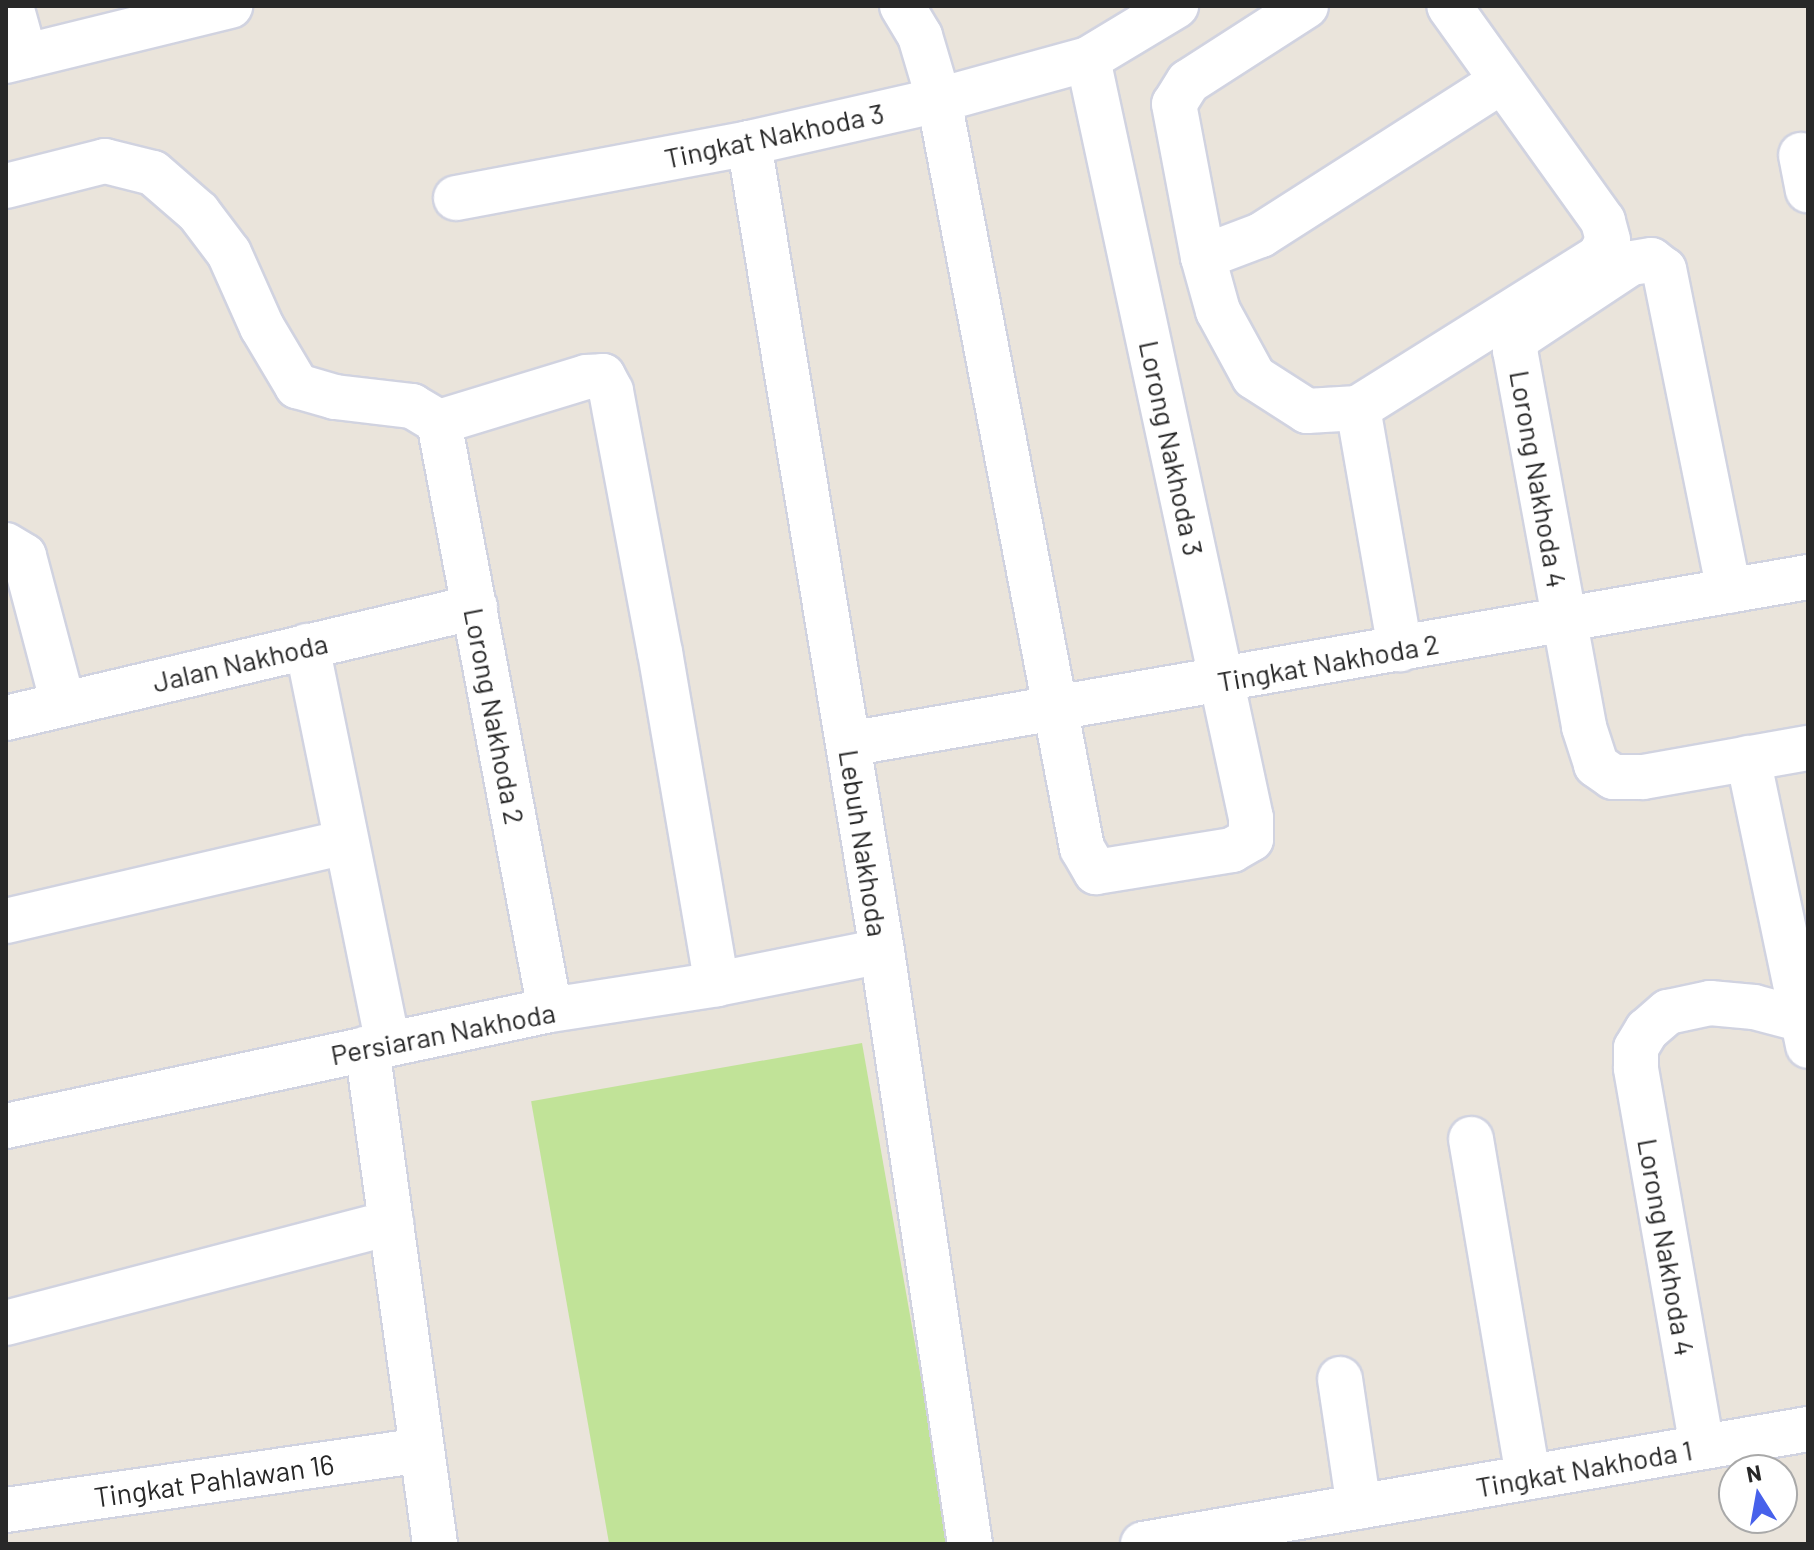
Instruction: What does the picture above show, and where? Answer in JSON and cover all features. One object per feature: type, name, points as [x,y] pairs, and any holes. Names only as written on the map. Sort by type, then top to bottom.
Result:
[{"type":"street","points":[[11,6],[16,58],[230,6]]},
{"type":"street","points":[[902,6],[920,36],[939,100],[1056,707]]},
{"type":"street","name":"Tingkat Nakhoda 3","points":[[456,198],[749,143],[939,100],[1088,59],[1176,6]]},
{"type":"street","points":[[1306,6],[1188,82],[1174,104],[1203,257],[1218,311],[1254,377],[1307,411],[1358,408],[1599,257],[1608,240],[1603,221],[1449,6]]},
{"type":"street","name":"Lorong Nakhoda 3","points":[[1056,707],[1082,848],[1096,872],[1232,850],[1251,839],[1251,818],[1088,59]]},
{"type":"street","points":[[1203,257],[1261,235],[1502,81]]},
{"type":"street","name":"Lebuh Nakhoda","points":[[749,143],[882,951],[970,1544]]},
{"type":"street","points":[[6,186],[105,161],[153,173],[198,212],[229,253],[262,327],[297,386],[335,397],[412,406],[439,422],[586,377],[603,376],[611,391],[717,984]]},
{"type":"street","name":"Lorong Nakhoda 4","points":[[1729,591],[1664,270],[1651,260],[1631,263],[1519,337],[1515,350],[1584,727],[1596,765],[1613,777],[1643,777],[1808,748]]},
{"type":"street","points":[[1358,408],[1400,649]]},
{"type":"street","name":"Lorong Nakhoda 2","points":[[439,422],[550,1010]]},
{"type":"street","points":[[6,545],[24,556],[63,704]]},
{"type":"street","name":"Tingkat Nakhoda 2","points":[[848,744],[1808,577]]},
{"type":"street","name":"Jalan Nakhoda","points":[[6,718],[475,607]]},
{"type":"street","points":[[307,646],[345,842],[377,1046],[391,1223],[435,1544]]},
{"type":"street","points":[[1748,758],[1806,1034]]},
{"type":"street","points":[[6,921],[345,842]]},
{"type":"street","name":"Persiaran Nakhoda","points":[[6,1126],[550,1010],[717,984],[882,951]]},
{"type":"street","name":"Lorong Nakhoda 4","points":[[1702,1447],[1636,1068],[1636,1048],[1647,1030],[1668,1012],[1710,1003],[1754,1007],[1806,1034]]},
{"type":"street","points":[[1471,1139],[1528,1477]]},
{"type":"street","points":[[6,1323],[391,1223]]},
{"type":"street","points":[[1340,1379],[1359,1507]]},
{"type":"street","name":"Tingkat Nakhoda 1","points":[[1143,1544],[1808,1429]]},
{"type":"street","name":"Tingkat Pahlawan 16","points":[[6,1510],[422,1450]]},
{"type":"green space","points":[[862,1043],[950,1543],[609,1544],[531,1101]]}]
